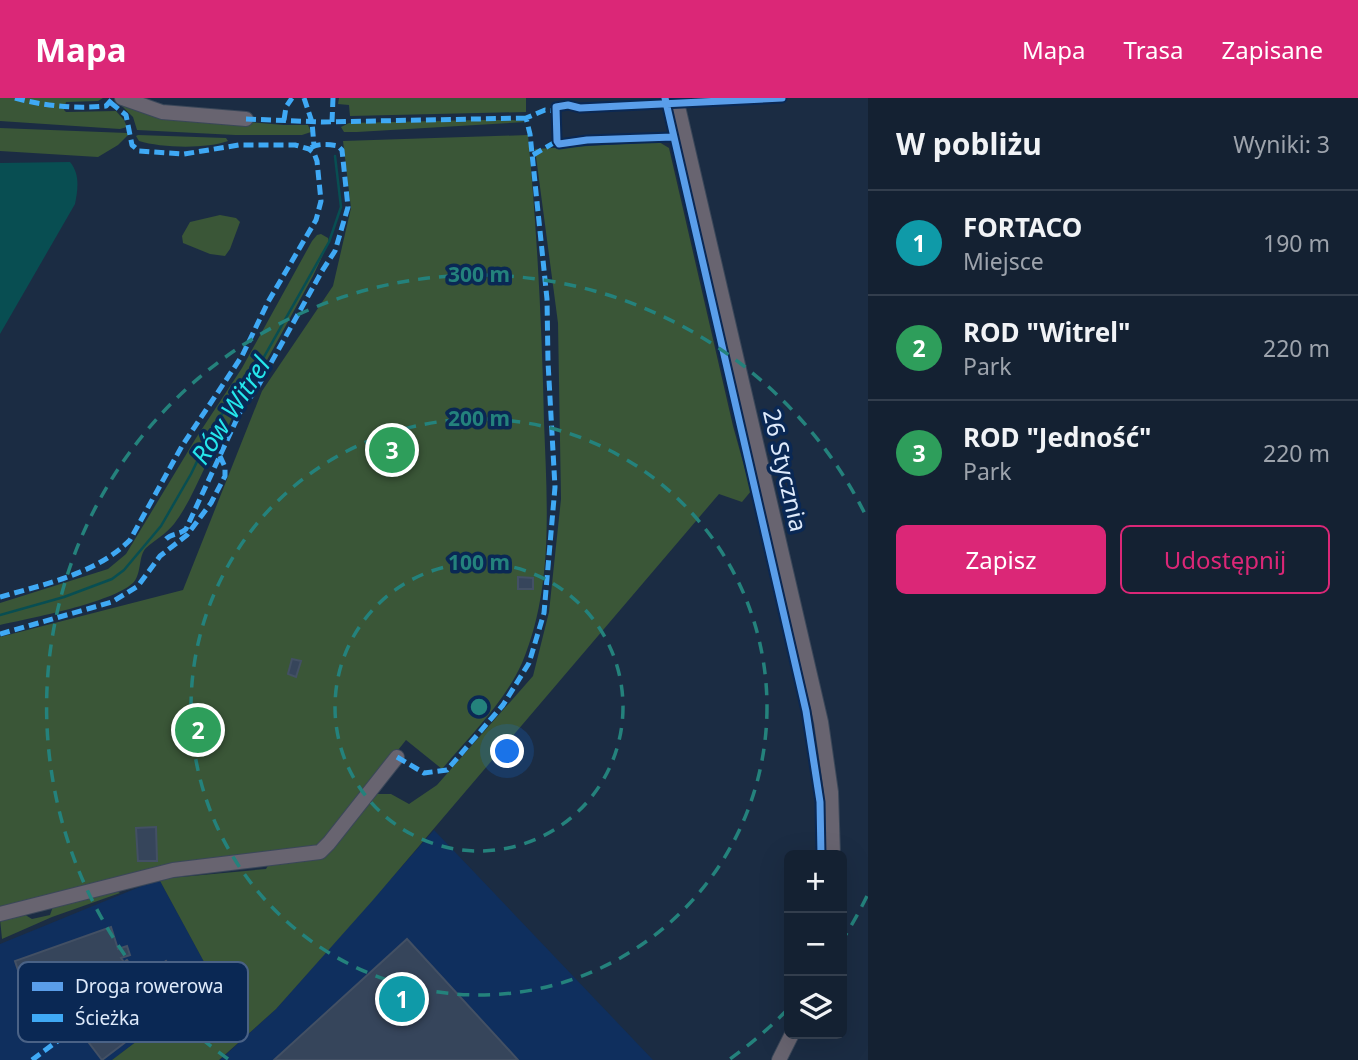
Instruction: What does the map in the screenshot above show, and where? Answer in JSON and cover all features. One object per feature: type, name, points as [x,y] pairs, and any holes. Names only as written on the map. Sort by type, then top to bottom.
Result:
[{"type":"street","points":[[122,98],[162,112],[246,119]]},
{"type":"street","name":"26 Stycznia","points":[[676,98],[821,722],[831,792],[833,850]]},
{"type":"street","points":[[0,914],[173,870],[320,852],[330,843],[397,757]]},
{"type":"street","points":[[779,1060],[790,1039]]},
{"type":"shaded area","points":[[0,98],[103,98],[98,101],[66,102],[64,110],[116,111],[127,127],[120,129],[0,121]]},
{"type":"shaded area","points":[[339,98],[526,98],[526,112],[350,116],[349,105],[338,104]]},
{"type":"shaded area","points":[[120,104],[168,115],[308,125],[311,132],[302,135],[235,135],[137,130],[133,117]]},
{"type":"shaded area","points":[[477,120],[526,122],[357,132],[344,132],[341,127],[349,123]]},
{"type":"shaded area","points":[[0,128],[128,135],[118,145],[98,157],[0,151]]},
{"type":"shaded area","points":[[528,135],[540,314],[546,544],[544,574],[532,634],[522,663],[506,692],[442,769],[406,740],[342,821],[328,837],[309,851],[185,864],[0,911],[0,637],[183,590],[262,391],[333,286],[351,208],[343,141]]},
{"type":"shaded area","points":[[136,136],[226,138],[228,141],[208,145],[171,146],[139,141]]},
{"type":"shaded area","points":[[659,142],[669,148],[733,426],[751,491],[742,502],[719,494],[373,900],[276,1009],[248,1034],[248,962],[204,962],[159,879],[266,869],[270,862],[323,856],[377,794],[391,794],[409,804],[437,785],[533,676],[549,612],[561,499],[558,323],[535,149]]},
{"type":"shaded area","points":[[70,162],[77,177],[75,204],[0,334],[0,163]]},
{"type":"shaded area","points":[[220,215],[236,218],[240,222],[225,256],[210,254],[183,243],[182,236],[190,222]]},
{"type":"shaded area","points":[[321,234],[328,238],[329,242],[313,276],[255,382],[235,411],[220,445],[213,443],[201,465],[205,467],[183,511],[171,528],[146,548],[133,583],[89,603],[0,625],[0,603],[108,569],[126,554],[242,368],[312,241]]},
{"type":"shaded area","points":[[434,830],[653,1060],[220,1060],[240,1042],[248,1042],[248,1034],[276,1009]]},
{"type":"shaded area","points":[[159,879],[204,962],[18,962],[18,1042],[136,1042],[112,1060],[0,1060],[0,944]]},
{"type":"shaded area","points":[[113,888],[120,893],[52,917],[2,939],[0,919],[22,913],[32,919],[50,915],[54,904]]},
{"type":"shaded area","points":[[136,1042],[239,1042],[219,1060],[112,1060]]},
{"type":"building","points":[[518,577],[533,578],[533,589],[518,589]]},
{"type":"building","points":[[292,659],[301,661],[296,677],[288,674]]},
{"type":"building","points":[[195,736],[208,736],[208,746],[194,746]]},
{"type":"building","points":[[156,827],[157,861],[138,861],[136,828]]},
{"type":"building","points":[[111,927],[118,949],[127,946],[130,955],[121,958],[124,962],[18,962],[18,970],[15,961]]},
{"type":"building","points":[[407,939],[518,1060],[274,1060]]},
{"type":"building","points":[[88,1042],[126,1042],[102,1060]]},
{"type":"waterway","name":"Rów Witrel","points":[[0,615],[64,597],[112,579],[124,570],[161,526],[191,474],[217,420],[252,378],[329,242],[341,207],[335,156]]},
{"type":"marked path","points":[[15,98],[49,105],[83,107],[106,106],[113,98]]},
{"type":"marked path","points":[[284,120],[286,107],[292,98]]},
{"type":"marked path","points":[[304,98],[312,122],[314,146]]},
{"type":"marked path","points":[[332,122],[333,98]]},
{"type":"marked path","points":[[0,597],[86,570],[130,540],[182,446],[242,356],[268,302],[316,220],[321,201],[317,161],[309,149],[295,145],[239,145],[184,154],[139,151],[132,145],[126,115],[111,103]]},
{"type":"marked path","points":[[397,757],[424,773],[447,770],[503,705],[529,663],[544,613],[555,487],[547,299],[530,134],[526,118],[545,110],[556,111]]},
{"type":"marked path","points":[[246,119],[323,122],[526,118]]},
{"type":"marked path","points":[[533,155],[557,141]]},
{"type":"marked path","points":[[166,539],[186,529],[242,408],[256,390],[335,251],[348,207],[342,150],[338,146],[326,144],[309,149]]},
{"type":"marked path","points":[[0,634],[112,602],[138,586],[160,556],[187,535],[211,503],[225,476],[225,467],[219,454]]},
{"type":"marked path","points":[[32,1060],[56,1042]]},
{"type":"cycle path","points":[[665,98],[806,711],[820,802],[821,850]]},
{"type":"cycle path","points":[[673,137],[587,140],[559,144],[556,107],[782,98]]},
{"type":"place","name":"ROD \"Jedność\"","points":[[392,450]]},
{"type":"place","name":"ROD \"Witrel\"","points":[[198,730]]},
{"type":"place","name":"FORTACO","points":[[402,999]]}]
